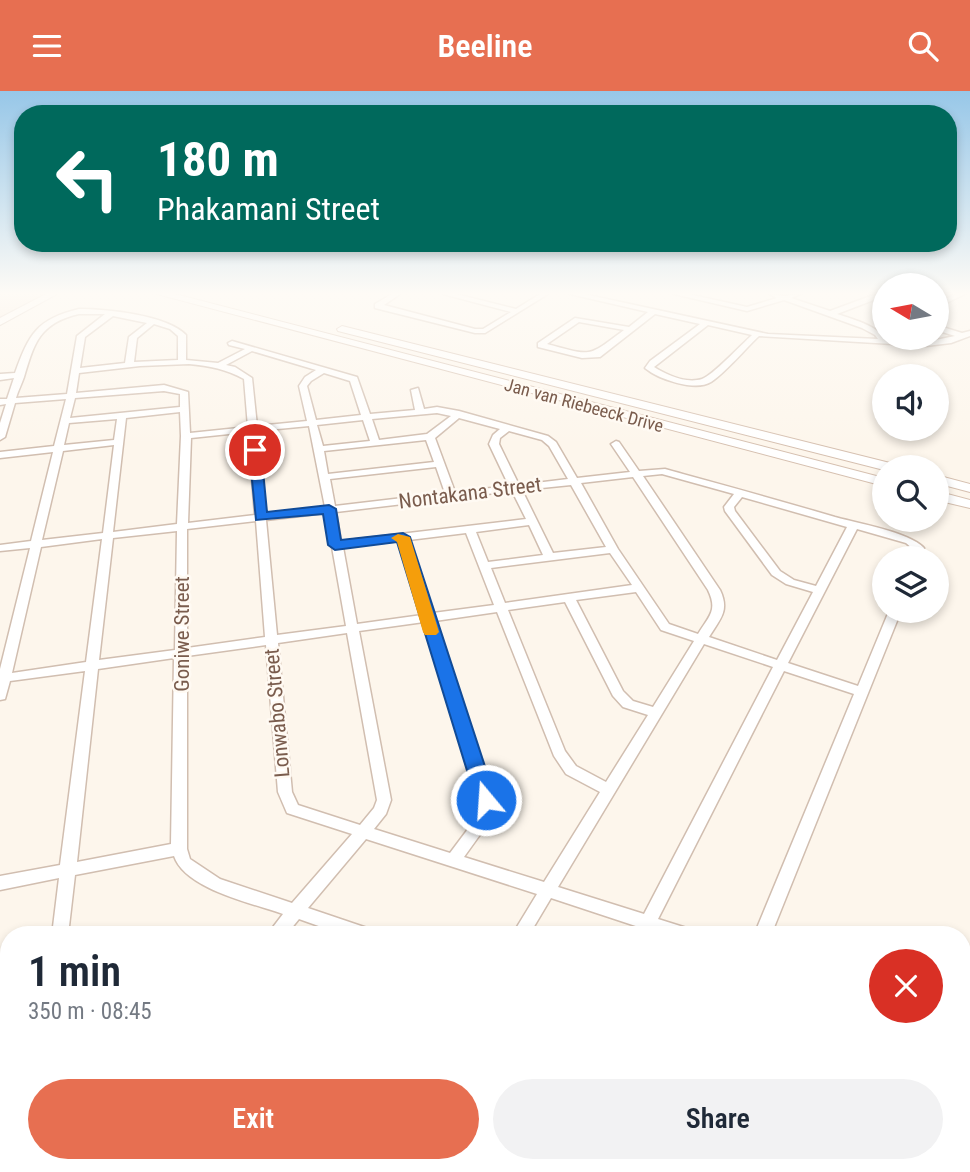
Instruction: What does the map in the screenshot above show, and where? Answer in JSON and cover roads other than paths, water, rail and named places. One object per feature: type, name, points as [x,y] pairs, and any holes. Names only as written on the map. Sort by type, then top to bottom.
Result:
[{"type":"main road","name":"Jan van Riebeeck Drive","points":[[356,344],[872,479]]},
{"type":"main road","name":"Jan van Riebeeck Drive","points":[[405,344],[872,463]]},
{"type":"main road","points":[[949,482],[970,488]]},
{"type":"main road","points":[[949,498],[970,504]]},
{"type":"street","points":[[0,434],[6,402],[21,375],[31,344]]},
{"type":"street","points":[[0,696],[71,396],[80,344]]},
{"type":"street","points":[[129,366],[131,344]]},
{"type":"street","points":[[182,344],[182,361]]},
{"type":"street","points":[[237,344],[357,381],[375,443]]},
{"type":"street","points":[[542,344],[588,357],[597,355],[610,344]]},
{"type":"street","points":[[677,344],[653,362],[649,369],[665,377],[701,383],[745,344]]},
{"type":"street","points":[[218,366],[251,349]]},
{"type":"street","name":"Lonwabo Street","points":[[75,371],[182,361],[218,366],[248,378],[287,802],[300,814],[454,859],[660,926]]},
{"type":"street","points":[[282,926],[381,810],[384,791],[350,629],[319,449],[304,384],[323,370]]},
{"type":"street","points":[[0,377],[21,375]]},
{"type":"street","points":[[6,402],[174,388],[187,396],[186,409],[65,421]]},
{"type":"street","points":[[415,390],[420,411]]},
{"type":"street","name":"Goniwe Street","points":[[179,849],[182,528],[186,409]]},
{"type":"street","points":[[186,436],[443,410],[550,440],[613,549],[665,627],[778,667],[861,692]]},
{"type":"street","points":[[319,449],[430,437],[459,414]]},
{"type":"street","points":[[61,926],[65,871],[122,415]]},
{"type":"street","points":[[508,428],[496,437],[494,444],[550,558]]},
{"type":"street","points":[[430,437],[451,496]]},
{"type":"street","points":[[0,455],[118,442]]},
{"type":"street","points":[[525,926],[655,713],[703,641],[720,603],[616,445]]},
{"type":"street","points":[[324,477],[440,464]]},
{"type":"street","name":"Nontakana Street","points":[[0,548],[634,473],[669,472],[854,524],[917,546]]},
{"type":"street","points":[[741,492],[729,507],[730,512],[776,573],[790,582],[818,590]]},
{"type":"street","points":[[335,545],[531,522]]},
{"type":"street","points":[[648,922],[854,524]]},
{"type":"street","points":[[470,530],[498,607],[564,762],[580,776],[610,790]]},
{"type":"street","points":[[403,537],[426,618],[486,800],[484,818],[454,859]]},
{"type":"street","points":[[483,566],[613,549]]},
{"type":"street","points":[[4,678],[638,587]]},
{"type":"street","points":[[569,598],[618,693],[628,704],[655,713]]},
{"type":"street","points":[[766,926],[890,623]]},
{"type":"street","points":[[0,883],[179,849],[184,863],[215,884],[343,926]]}]
